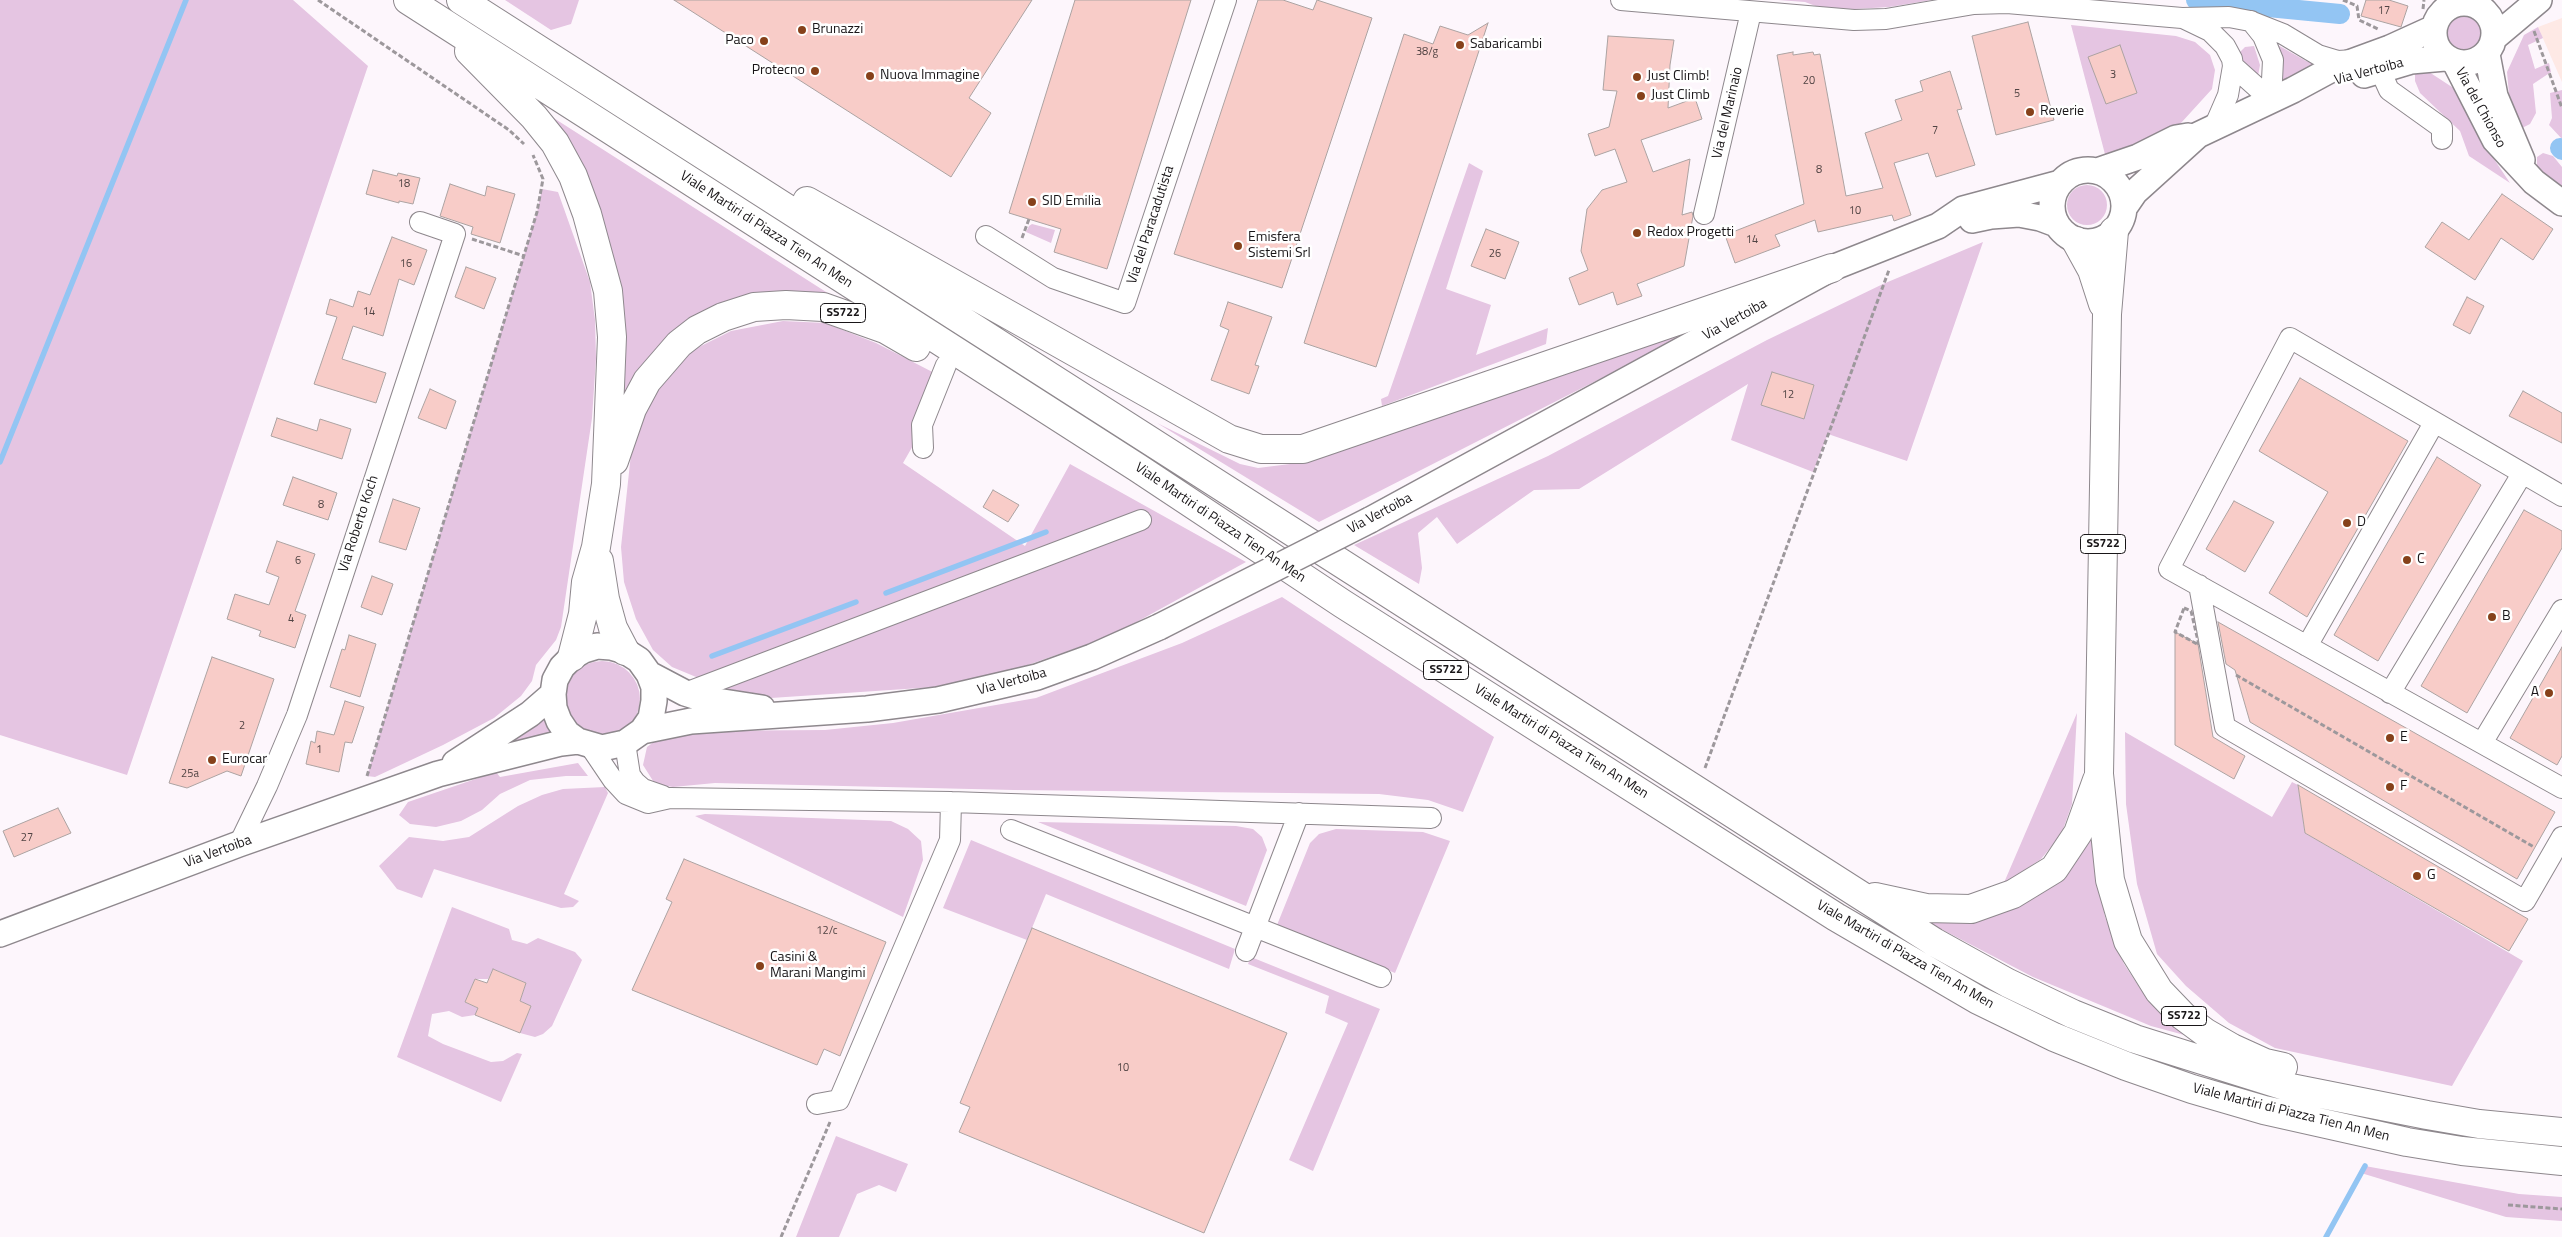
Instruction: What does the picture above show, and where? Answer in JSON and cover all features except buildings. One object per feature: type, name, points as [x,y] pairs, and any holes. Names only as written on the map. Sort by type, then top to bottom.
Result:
[{"type":"highway","name":"Viale Martiri di Piazza Tien An Men","points":[[408,0],[1138,468],[1343,604],[1836,917],[1978,1000],[2054,1037],[2192,1089],[2282,1114],[2407,1142],[2462,1151],[2562,1161]]},
{"type":"highway","name":"Viale Martiri di Piazza Tien An Men","points":[[461,0],[1934,942],[2008,983],[2073,1014],[2135,1039],[2291,1088],[2427,1116],[2479,1124],[2562,1132]]},
{"type":"highway","name":"SS722","points":[[445,24],[482,66],[534,117],[555,144],[573,176],[587,214],[606,283],[611,313],[606,484],[596,547],[586,582],[583,614],[572,657]]},
{"type":"highway","points":[[678,139],[787,190],[1228,439],[1261,449],[1303,449],[1832,268]]},
{"type":"highway","name":"SS722","points":[[2119,220],[2107,314],[2099,774],[2110,880],[2128,941],[2159,991],[2183,1016],[2232,1048],[2265,1063],[2316,1076],[2427,1116]]},
{"type":"highway","name":"SS722","points":[[2066,233],[2092,270],[2107,314]]},
{"type":"highway","name":"SS722","points":[[606,484],[632,410],[646,380],[679,344],[697,330],[724,317],[754,307],[786,304],[823,307],[854,316],[886,329],[1058,436],[1138,468]]},
{"type":"highway","name":"SS722","points":[[596,547],[604,599],[613,628],[625,651]]},
{"type":"highway","name":"SS722","points":[[1857,893],[1926,908],[1971,909],[2013,894],[2054,869],[2078,833],[2099,774]]},
{"type":"main road","points":[[2467,3],[2483,9],[2533,4],[2472,63],[2450,60],[2436,43],[2434,28],[2437,19],[2450,6],[2467,3]]},
{"type":"main road","points":[[2483,9],[2493,21],[2491,45]]},
{"type":"main road","name":"Via Vertoiba","points":[[1938,226],[1963,209],[2060,183],[2077,172],[2097,172],[2138,157],[2176,138],[2206,130],[2282,95],[2330,70],[2390,48],[2434,28]]},
{"type":"main road","name":"Via del Chionso","points":[[2491,45],[2495,96],[2527,174]]},
{"type":"main road","name":"Via del Chionso","points":[[2450,60],[2495,140],[2527,174],[2562,203]]},
{"type":"main road","name":"Via Vertoiba","points":[[2282,95],[2360,76],[2411,61],[2450,60]]},
{"type":"main road","name":"Via Vertoiba","points":[[0,934],[239,844],[438,774],[526,751],[584,744],[614,747],[634,737],[691,721],[742,719],[792,713],[902,705],[1004,686],[1092,657],[1159,627],[1370,520],[1832,268],[1938,226],[1991,216],[2019,214],[2040,218],[2066,233],[2097,241],[2119,220],[2135,192],[2206,130]]},
{"type":"main road","points":[[2097,172],[2108,177],[2117,185],[2122,196],[2119,220]]},
{"type":"main road","points":[[2060,183],[2054,193],[2052,214],[2066,233]]},
{"type":"main road","name":"Via Vertoiba","points":[[438,774],[530,714],[552,694],[555,680],[562,667],[572,657],[584,650],[597,646],[625,651],[639,660],[649,674],[685,693],[792,713]]},
{"type":"main road","points":[[634,737],[651,718],[654,687],[649,674]]},
{"type":"main road","points":[[552,694],[554,708],[559,721],[567,732],[584,744]]},
{"type":"street","name":"Via del Paracadutista","points":[[986,236],[1053,278],[1125,303],[1226,0]]},
{"type":"street","points":[[1622,0],[1854,20],[1886,19],[1974,4],[2007,3],[2182,18],[2212,16],[2250,21],[2282,34],[2318,55],[2338,60],[2356,60]]},
{"type":"street","name":"Via del Marinaio","points":[[1704,214],[1751,12]]},
{"type":"street","points":[[2182,18],[2210,31],[2230,58],[2282,95]]},
{"type":"street","points":[[2206,130],[2228,96],[2230,58],[2250,21]]},
{"type":"street","points":[[2250,21],[2263,36],[2273,60],[2282,95]]},
{"type":"street","points":[[2380,70],[2389,90],[2442,128],[2442,138]]},
{"type":"street","points":[[420,222],[455,234]]},
{"type":"street","name":"Via Roberto Koch","points":[[239,844],[264,794],[297,715],[455,234]]},
{"type":"street","points":[[2562,496],[2290,338],[2170,569],[2562,788]]},
{"type":"street","points":[[923,448],[922,425],[930,399],[946,365]]},
{"type":"street","points":[[2307,646],[2434,422]]},
{"type":"street","points":[[2390,693],[2522,474]]},
{"type":"street","points":[[685,693],[1141,520]]},
{"type":"street","points":[[2199,585],[2225,727],[2525,901],[2562,837]]},
{"type":"street","points":[[2482,744],[2562,610]]},
{"type":"street","points":[[634,737],[630,775],[643,789],[670,798]]},
{"type":"street","points":[[584,744],[626,794],[648,803],[670,798],[951,802],[1431,818]]},
{"type":"street","points":[[817,1104],[839,1100],[950,840],[951,802]]},
{"type":"street","points":[[1246,951],[1299,813]]},
{"type":"street","points":[[1011,830],[1381,977]]},
{"type":"path","points":[[318,0],[510,130],[526,146]]},
{"type":"path","points":[[2343,0],[2357,6],[2359,20],[2386,32]]},
{"type":"path","points":[[2533,4],[2562,108]]},
{"type":"path","points":[[367,776],[537,212],[543,179],[531,152]]},
{"type":"path","points":[[455,234],[524,256]]},
{"type":"path","points":[[1704,770],[1899,241]]},
{"type":"path","points":[[2229,671],[2551,856]]},
{"type":"path","points":[[782,1237],[839,1100]]},
{"type":"path","points":[[2508,1205],[2562,1209]]},
{"type":"shaded area","points":[[0,0],[293,0],[368,66],[127,775],[0,735]]},
{"type":"shaded area","points":[[505,0],[579,0],[571,24],[551,30]]},
{"type":"shaded area","points":[[1778,0],[1932,0],[1889,7],[1854,9],[1821,8],[1805,2]]},
{"type":"shaded area","points":[[2463,15],[2476,20],[2481,33],[2476,46],[2463,51],[2450,46],[2445,33],[2450,20]]},
{"type":"shaded area","points":[[2562,18],[2562,82],[2538,27]]},
{"type":"shaded area","points":[[2071,25],[2176,36],[2195,42],[2210,55],[2215,70],[2212,89],[2181,123],[2164,134],[2106,158]]},
{"type":"shaded area","points":[[2538,27],[2543,38],[2528,45],[2535,69],[2549,63],[2551,72],[2533,84],[2536,113],[2530,124],[2522,128],[2509,94],[2507,72],[2524,35]]},
{"type":"shaded area","points":[[2269,40],[2306,61],[2322,65],[2277,83]]},
{"type":"shaded area","points":[[2254,46],[2260,65],[2257,81],[2236,56],[2245,47]]},
{"type":"shaded area","points":[[2415,71],[2429,72],[2455,89],[2480,138],[2510,183],[2469,156],[2460,131],[2420,93],[2415,81]]},
{"type":"shaded area","points":[[2562,90],[2562,139],[2549,125],[2552,118],[2550,93]]},
{"type":"shaded area","points":[[538,108],[848,306],[723,303],[615,430],[622,328]]},
{"type":"shaded area","points":[[2543,153],[2553,156],[2562,167],[2562,194],[2537,176],[2537,157]]},
{"type":"shaded area","points":[[1469,163],[1483,171],[1446,289],[1491,305],[1476,355],[1548,328],[1546,344],[1382,406],[1381,399],[1388,396]]},
{"type":"shaded area","points":[[2087,185],[2101,191],[2107,205],[2101,219],[2087,225],[2073,219],[2067,205],[2073,191]]},
{"type":"shaded area","points":[[542,189],[558,192],[590,282],[595,320],[596,358],[592,418],[561,627],[556,640],[536,665],[532,681],[521,696],[494,718],[443,745],[375,777],[367,776],[537,212]]},
{"type":"shaded area","points":[[1032,224],[1055,230],[1051,243],[1026,232]]},
{"type":"shaded area","points":[[1983,242],[1907,461],[1828,434],[1813,472],[1731,440],[1748,384],[1579,489],[1534,490],[1457,544],[1437,517],[1418,533],[1422,568],[1419,584],[1354,545],[1548,456],[1767,340],[1883,284]]},
{"type":"shaded area","points":[[1739,308],[1319,522],[1157,423],[1240,464],[1258,468],[1298,463]]},
{"type":"shaded area","points":[[783,321],[825,323],[876,343],[950,381],[903,463],[1025,546],[1070,464],[1246,562],[1111,636],[999,675],[935,687],[771,698],[730,691],[672,667],[653,650],[636,619],[624,582],[621,547],[633,435],[651,395],[671,367],[695,349],[731,331]]},
{"type":"shaded area","points":[[1282,597],[1494,737],[1463,812],[1428,800],[1379,794],[1014,790],[715,783],[673,787],[655,784],[643,765],[647,747],[659,738],[689,731],[825,730],[893,723],[1036,698],[1182,643]]},
{"type":"shaded area","points":[[602,661],[616,664],[629,672],[637,685],[640,699],[637,713],[629,726],[616,734],[602,737],[588,734],[575,726],[567,713],[564,699],[567,685],[575,672],[588,664]]},
{"type":"shaded area","points":[[543,711],[555,736],[475,756]]},
{"type":"shaded area","points":[[2077,713],[2072,804],[2061,835],[2041,859],[2003,885]]},
{"type":"shaded area","points":[[2125,732],[2272,817],[2292,782],[2298,785],[2305,833],[2523,961],[2452,1086],[2275,1048],[2229,1023],[2186,986],[2157,954],[2137,884],[2126,804]]},
{"type":"shaded area","points":[[578,763],[588,776],[566,776],[530,780],[500,794],[482,810],[461,821],[436,827],[410,824],[399,815],[408,802],[496,772],[500,777]]},
{"type":"shaded area","points":[[605,787],[608,793],[564,894],[579,901],[573,907],[561,908],[434,869],[422,898],[397,889],[379,866],[409,837],[443,841],[469,837],[518,806],[542,795],[563,789]]},
{"type":"shaded area","points":[[705,814],[891,821],[908,829],[921,841],[923,860],[903,917],[695,816]]},
{"type":"shaded area","points":[[1038,822],[1236,826],[1253,829],[1262,837],[1267,850],[1246,906]]},
{"type":"shaded area","points":[[2093,826],[2097,870],[2105,917],[2124,964],[2149,1002],[2188,1036],[2151,1026],[2033,977],[1918,917],[1967,921],[2012,909],[2048,889],[2075,859]]},
{"type":"shaded area","points":[[1336,829],[1423,832],[1450,841],[1395,973],[1277,925],[1310,843],[1319,834]]},
{"type":"shaded area","points":[[971,840],[1235,949],[1229,969],[1046,894],[1027,940],[943,908]]},
{"type":"shaded area","points":[[452,907],[509,929],[512,940],[527,944],[538,938],[575,952],[582,960],[552,1026],[543,1034],[535,1037],[520,1033],[531,1006],[520,1001],[526,983],[493,969],[488,979],[475,979],[465,1002],[478,1008],[475,1015],[462,1017],[449,1011],[432,1014],[428,1036],[443,1044],[491,1062],[503,1061],[517,1053],[522,1054],[501,1102],[397,1057]]},
{"type":"shaded area","points":[[1251,957],[1380,1009],[1313,1171],[1289,1160],[1348,1023],[1325,1013],[1329,996],[1248,964]]},
{"type":"shaded area","points":[[836,1136],[908,1164],[896,1192],[879,1185],[857,1194],[839,1237],[796,1237]]},
{"type":"shaded area","points":[[2365,1166],[2519,1194],[2562,1197],[2562,1221],[2506,1217],[2361,1173]]},
{"type":"waterway","points":[[0,462],[186,0]]},
{"type":"waterway","points":[[2196,0],[2340,14]]},
{"type":"waterway","points":[[886,593],[1046,532]]},
{"type":"waterway","points":[[712,656],[856,602]]},
{"type":"waterway","points":[[2326,1237],[2365,1166]]},
{"type":"place","name":"Brunazzi","points":[[802,30]]},
{"type":"place","name":"Paco","points":[[764,41]]},
{"type":"place","name":"Sabaricambi","points":[[1460,45]]},
{"type":"place","name":"Protecno","points":[[815,71]]},
{"type":"place","name":"Nuova Immagine","points":[[870,76]]},
{"type":"place","name":"Just Climb!","points":[[1637,77]]},
{"type":"place","name":"Just Climb","points":[[1641,96]]},
{"type":"place","name":"Reverie","points":[[2030,112]]},
{"type":"place","name":"SID Emilia","points":[[1032,202]]},
{"type":"place","name":"Redox Progetti","points":[[1637,233]]},
{"type":"place","name":"Emisfera Sistemi Srl","points":[[1238,246]]},
{"type":"place","name":"D","points":[[2347,523]]},
{"type":"place","name":"C","points":[[2407,560]]},
{"type":"place","name":"B","points":[[2492,617]]},
{"type":"place","name":"A","points":[[2549,693]]},
{"type":"place","name":"E","points":[[2390,738]]},
{"type":"place","name":"Eurocar","points":[[212,760]]},
{"type":"place","name":"F","points":[[2390,787]]},
{"type":"place","name":"G","points":[[2417,876]]},
{"type":"place","name":"Casini & Marani Mangimi","points":[[760,966]]}]
